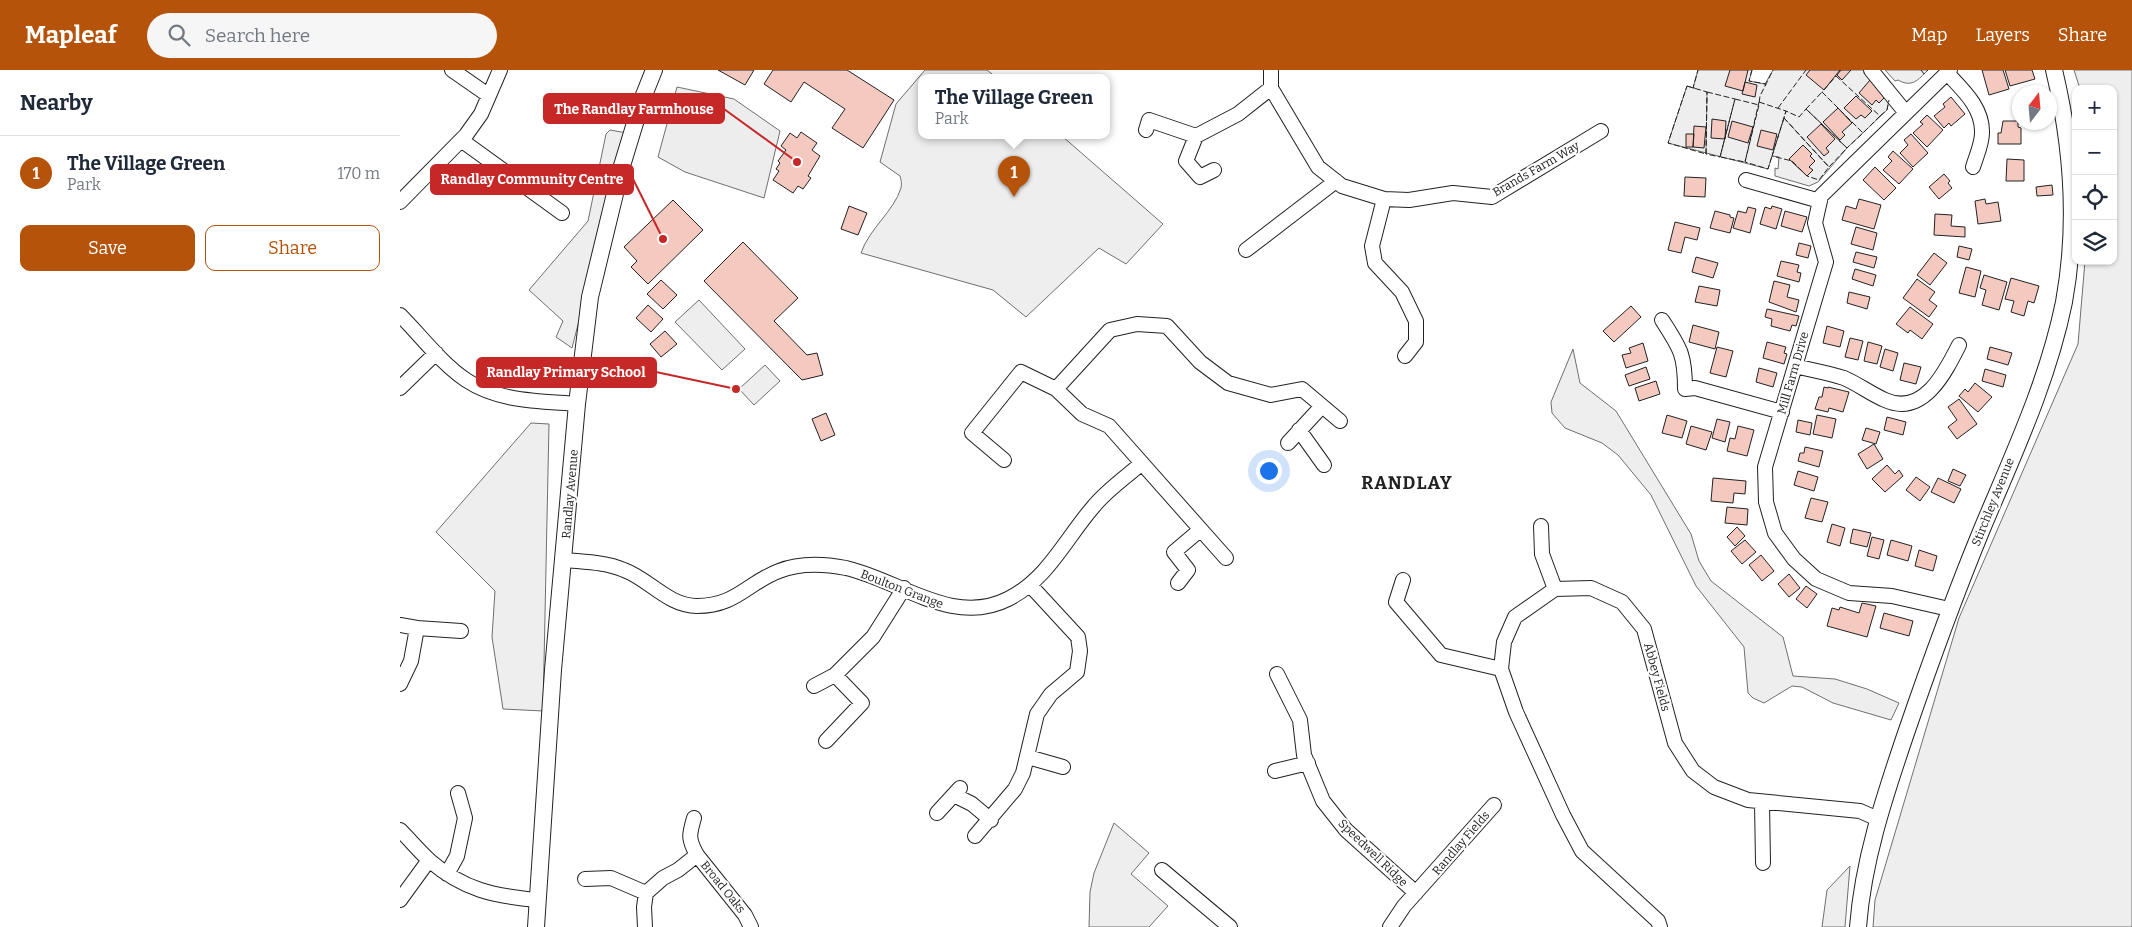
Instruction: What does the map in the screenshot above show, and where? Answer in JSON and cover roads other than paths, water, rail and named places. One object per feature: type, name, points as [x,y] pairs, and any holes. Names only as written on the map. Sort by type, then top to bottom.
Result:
[{"type":"street","points":[[452,70],[488,95]]},
{"type":"street","points":[[400,202],[461,140],[481,114],[500,70]]},
{"type":"street","name":"Randlay Avenue","points":[[536,927],[546,756],[577,404],[590,297],[622,169],[642,100],[654,70]]},
{"type":"street","points":[[1214,170],[1200,177],[1186,161],[1196,136],[1238,114],[1271,88],[1271,70]]},
{"type":"street","points":[[1871,70],[1906,113]]},
{"type":"street","name":"Stirchley Avenue","points":[[1858,927],[1868,856],[1878,818],[1949,609],[2049,364],[2064,300],[2072,207],[2070,157],[2062,102],[2054,70]]},
{"type":"street","points":[[1949,71],[1980,114],[1982,133],[1973,167]]},
{"type":"street","name":"Mill Farm Drive","points":[[1949,71],[1821,196],[1814,223],[1826,262],[1765,467],[1766,502],[1775,533],[1794,559],[1816,579],[1849,593],[1892,596],[1949,609]]},
{"type":"street","name":"Brands Farm Way","points":[[1271,88],[1318,167],[1342,186],[1384,199],[1409,200],[1453,193],[1492,197],[1601,131]]},
{"type":"street","points":[[1146,130],[1149,120],[1196,136]]},
{"type":"street","points":[[461,140],[562,213]]},
{"type":"street","points":[[1746,180],[1820,201]]},
{"type":"street","points":[[1246,250],[1336,181]]},
{"type":"street","points":[[1384,199],[1372,246],[1375,263],[1402,292],[1416,322],[1416,342],[1405,356]]},
{"type":"street","points":[[400,315],[464,379],[488,391],[526,400],[577,404]]},
{"type":"street","points":[[1662,320],[1680,347],[1685,368],[1685,389],[1695,388],[1782,412]]},
{"type":"street","points":[[1056,389],[1110,330],[1137,324],[1167,326],[1200,362],[1228,383],[1272,395],[1302,389],[1340,421]]},
{"type":"street","points":[[1795,366],[1844,378],[1886,401],[1903,403],[1923,398],[1942,378],[1959,346]]},
{"type":"street","points":[[400,388],[436,353]]},
{"type":"street","points":[[1004,460],[972,433],[1021,372],[1056,389],[1082,414],[1109,426],[1226,558]]},
{"type":"street","points":[[1288,443],[1322,406]]},
{"type":"street","points":[[1300,430],[1324,465]]},
{"type":"street","name":"Boulton Grange","points":[[564,560],[596,563],[625,570],[666,597],[694,606],[724,603],[779,571],[798,566],[822,565],[869,574],[939,604],[969,608],[1006,600],[1030,586],[1052,562],[1094,505],[1142,463]]},
{"type":"street","points":[[1541,526],[1542,554],[1555,589],[1515,617],[1504,642],[1501,669],[1520,721],[1563,815],[1582,851],[1658,920],[1660,927]]},
{"type":"street","points":[[1178,583],[1188,570],[1174,552],[1200,530]]},
{"type":"street","points":[[1403,580],[1396,602],[1441,655],[1501,669]]},
{"type":"street","points":[[975,836],[991,820],[1015,789],[1028,757],[1037,714],[1052,694],[1077,672],[1080,651],[1078,637],[1030,586]]},
{"type":"street","points":[[814,686],[835,675],[873,637],[904,588]]},
{"type":"street","name":"Abbey Fields","points":[[1555,589],[1591,588],[1622,602],[1644,629],[1675,743],[1693,771],[1714,787],[1725,793],[1748,800],[1860,812],[1878,818]]},
{"type":"street","points":[[400,625],[461,631]]},
{"type":"street","points":[[400,684],[411,661],[417,628]]},
{"type":"street","name":"Speedwell Ridge","points":[[1277,674],[1300,720],[1304,755],[1323,801],[1346,830],[1416,894]]},
{"type":"street","points":[[826,741],[862,703],[835,675]]},
{"type":"street","points":[[1028,757],[1062,767]]},
{"type":"street","points":[[1276,771],[1308,763]]},
{"type":"street","points":[[937,813],[957,791],[991,820]]},
{"type":"street","points":[[447,874],[457,856],[465,818],[458,793]]},
{"type":"street","points":[[1762,802],[1764,863]]},
{"type":"street","name":"Randlay Fields","points":[[1390,927],[1416,894],[1494,805]]},
{"type":"street","points":[[694,818],[689,837],[690,844],[697,855]]},
{"type":"street","points":[[400,830],[429,860],[447,874],[470,887],[493,895],[537,900]]},
{"type":"street","name":"Broad Oaks","points":[[646,893],[663,878],[678,870],[697,855],[745,915],[751,927]]},
{"type":"street","points":[[400,900],[429,860]]},
{"type":"street","points":[[1162,870],[1230,927]]},
{"type":"street","points":[[585,879],[611,878],[646,893],[644,906],[645,927]]},
{"type":"place","name":"The Randlay Farmhouse","points":[[797,162]]},
{"type":"place","name":"The Village Green","points":[[1014,197]]},
{"type":"place","name":"Randlay Community Centre","points":[[663,239]]},
{"type":"place","name":"Randlay Primary School","points":[[736,389]]},
{"type":"district","name":"RANDLAY","points":[[1407,483]]}]
